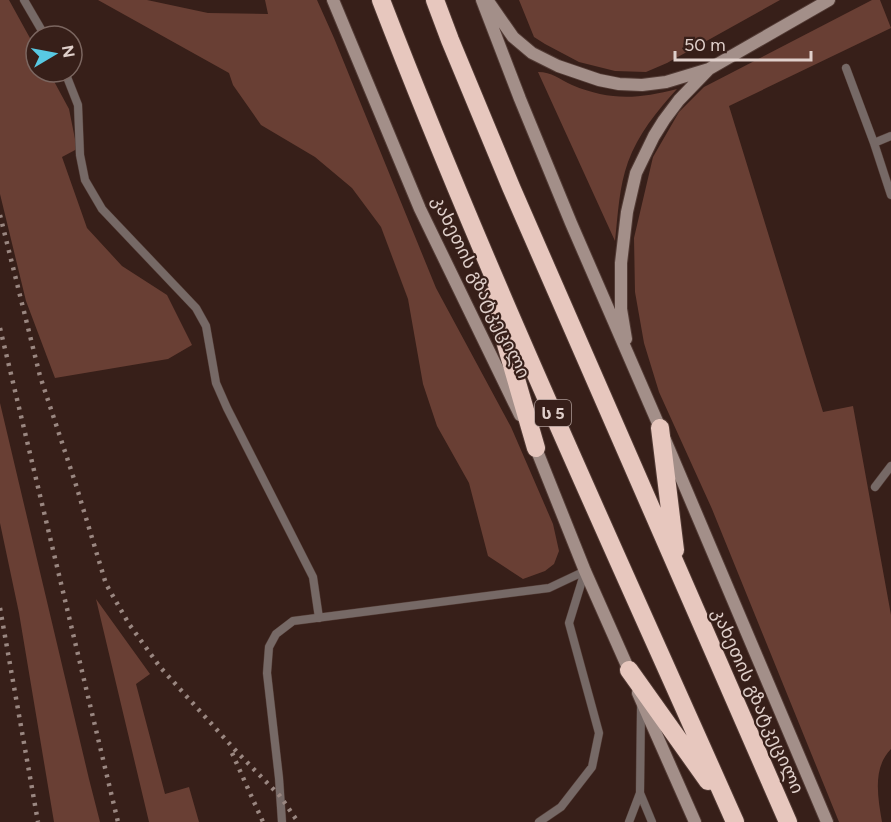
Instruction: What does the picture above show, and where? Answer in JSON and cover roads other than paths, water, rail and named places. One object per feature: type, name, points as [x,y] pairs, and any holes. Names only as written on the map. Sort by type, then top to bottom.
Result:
[{"type":"highway","name":"კახეთის გზატკეცილი","points":[[381,0],[470,222],[583,483],[733,818]]},
{"type":"highway","name":"კახეთის გზატკეცილი","points":[[435,0],[511,186],[788,822]]},
{"type":"highway","points":[[470,222],[536,448]]},
{"type":"highway","points":[[660,428],[677,570]]},
{"type":"highway","points":[[629,670],[733,818]]},
{"type":"street","name":"კახეთის გზატკეცილი","points":[[333,0],[420,209],[536,448],[585,571],[695,822]]},
{"type":"street","name":"კახეთის გზატკეცილი","points":[[482,0],[571,224],[827,822]]},
{"type":"street","points":[[487,0],[513,37],[532,53],[578,74],[619,84],[642,85],[666,82],[709,69],[829,0]]},
{"type":"street","points":[[634,368],[621,309],[621,263],[636,172],[664,120],[709,69]]},
{"type":"lane","points":[[24,0],[38,24]]},
{"type":"lane","points":[[846,68],[891,195]]},
{"type":"lane","points":[[70,84],[78,105],[80,155],[85,180],[102,209],[196,308],[206,326],[216,383],[226,408],[313,577],[319,618]]},
{"type":"lane","points":[[874,143],[891,136]]},
{"type":"lane","points":[[875,487],[891,466]]},
{"type":"lane","points":[[282,822],[267,672],[269,647],[276,634],[293,621],[549,588],[585,571]]},
{"type":"lane","points":[[539,822],[561,807],[592,767],[599,733],[569,623],[585,571]]},
{"type":"lane","points":[[629,822],[640,793],[642,700]]},
{"type":"lane","points":[[640,793],[652,822]]},
{"type":"railway","points":[[0,215],[40,376],[106,584],[129,624],[160,667],[280,796],[298,822]]},
{"type":"railway","points":[[0,328],[118,822]]},
{"type":"railway","points":[[0,608],[38,822]]},
{"type":"railway","points":[[232,753],[263,822]]}]
